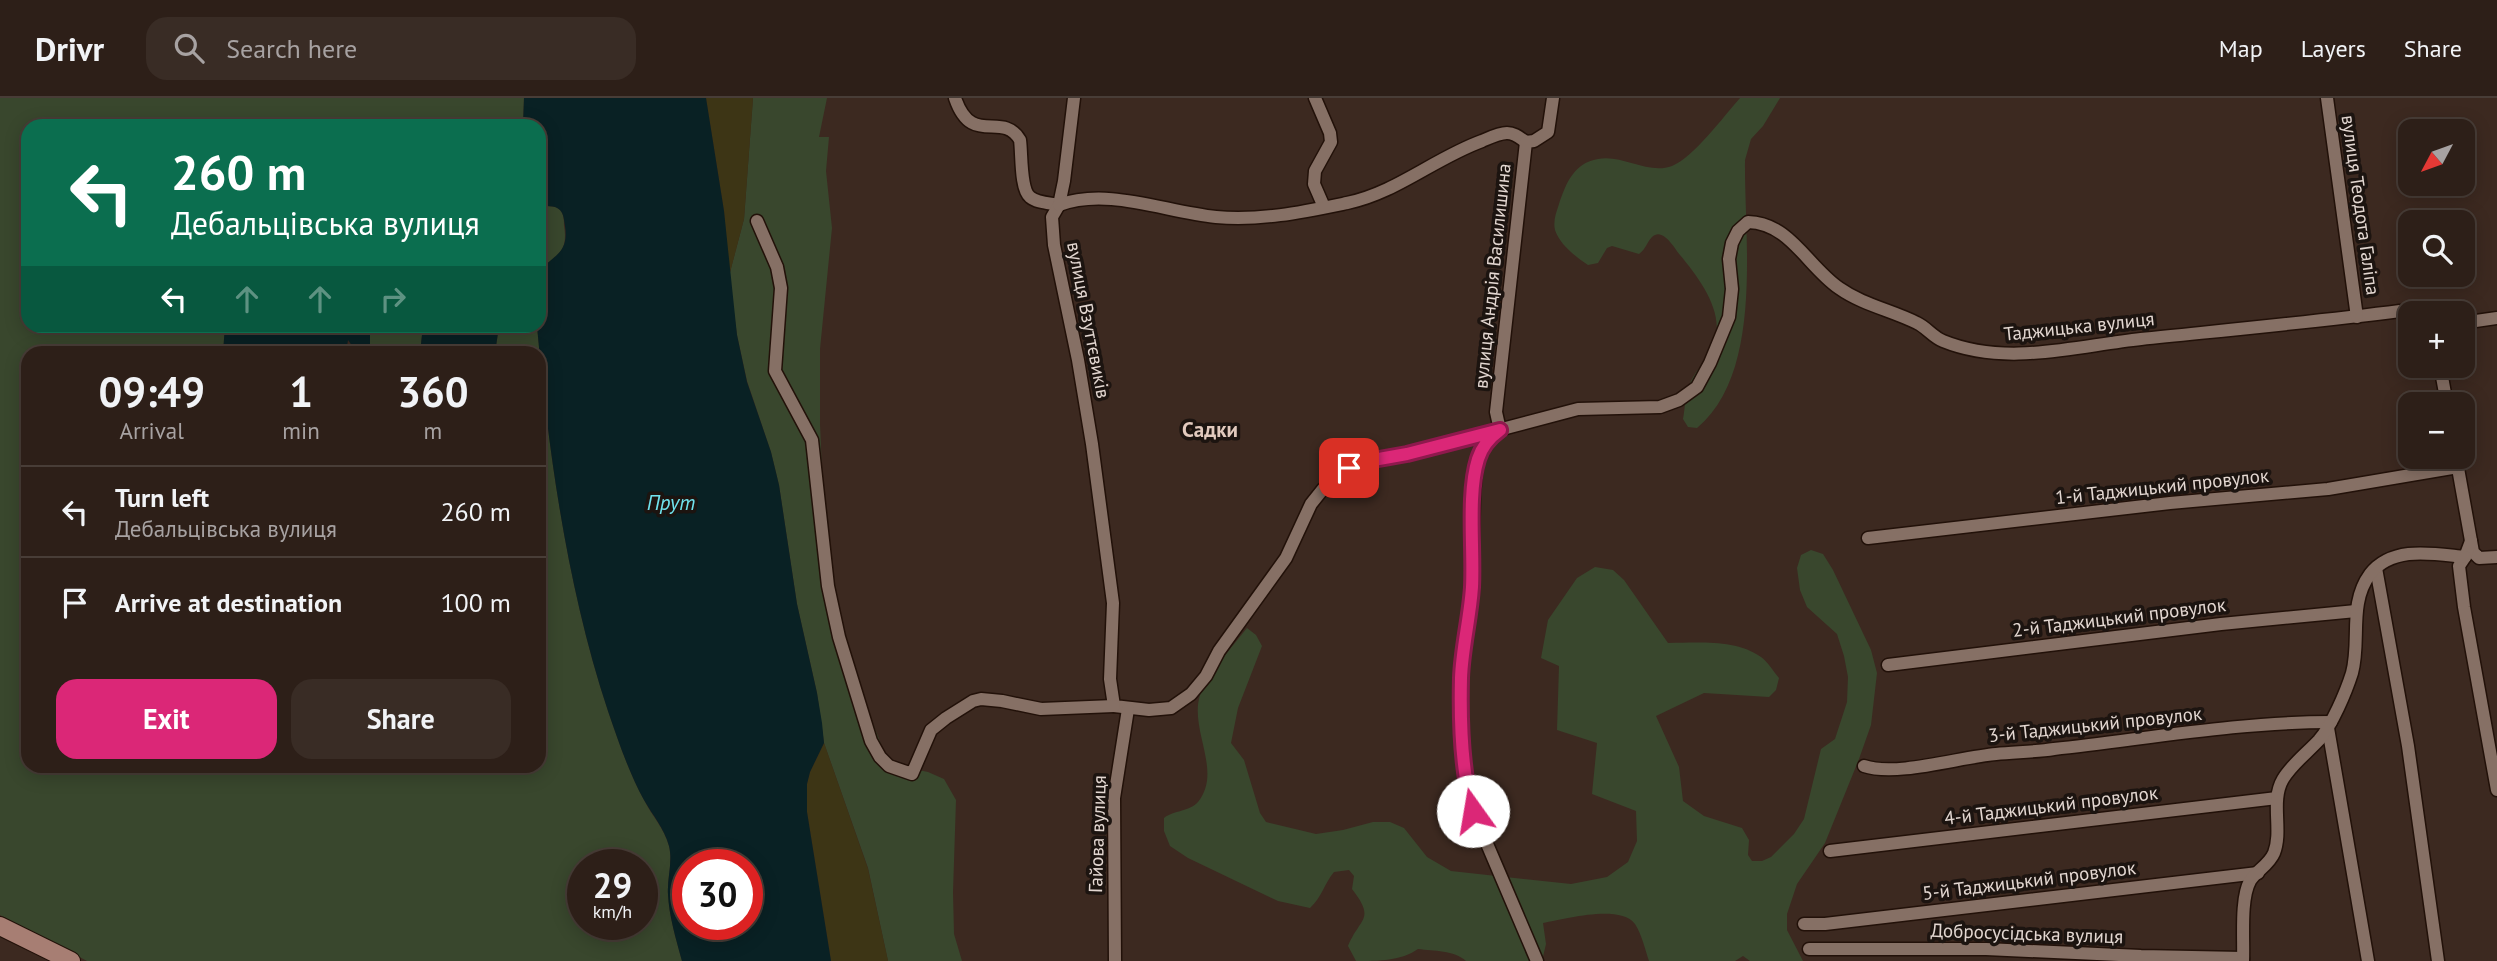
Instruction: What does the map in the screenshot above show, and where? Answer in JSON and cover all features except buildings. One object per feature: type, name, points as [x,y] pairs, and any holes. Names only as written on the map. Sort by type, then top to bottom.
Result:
[{"type":"street","points":[[955,98],[960,114],[966,121],[976,125],[1009,129],[1016,134],[1020,140],[1024,187],[1028,196],[1059,205],[1085,198],[1108,199],[1215,217],[1261,218],[1351,202],[1389,189],[1459,150],[1492,137],[1507,133],[1526,142]]},
{"type":"street","name":"вулиця Взуттєвиків","points":[[1073,98],[1064,181],[1059,205],[1052,217],[1054,245],[1092,444],[1113,603],[1110,679],[1114,706]]},
{"type":"street","points":[[1315,98],[1330,133],[1331,142],[1319,162],[1314,184],[1324,207]]},
{"type":"street","name":"вулиця Андрія Василишина","points":[[1500,430],[1496,412],[1526,142],[1534,141],[1548,132],[1553,98]]},
{"type":"street","name":"вулиця Теодота Галіпа","points":[[2327,98],[2357,317]]},
{"type":"street","points":[[757,221],[776,267],[781,288],[775,371],[812,440],[828,586],[839,637],[871,741],[889,766],[912,774],[931,730],[973,701],[1002,701],[1041,709],[1114,706],[1128,709],[1171,708],[1182,703],[1206,676],[1219,651],[1286,558],[1311,504],[1323,489],[1349,468],[1362,462],[1407,454],[1500,430]]},
{"type":"street","name":"Таджицька вулиця","points":[[1500,430],[1578,409],[1660,407],[1679,400],[1697,387],[1729,317],[1732,243],[1738,231],[1748,222],[1760,222],[1787,237],[1826,278],[1862,302],[1918,323],[1941,340],[1979,353],[2012,355],[2398,311]]},
{"type":"street","points":[[2475,321],[2497,318]]},
{"type":"street","points":[[1500,430],[1489,438],[1477,462],[1472,588],[1461,677],[1464,760],[1466,788],[1473,811],[1537,961]]},
{"type":"street","name":"1-й Таджицький провулок","points":[[1868,538],[2170,503],[2328,488],[2422,469]]},
{"type":"street","points":[[2458,469],[2473,552],[2479,558],[2497,557]]},
{"type":"street","points":[[2471,541],[2459,566],[2463,607],[2497,790]]},
{"type":"street","points":[[2243,959],[2246,894],[2251,880],[2274,853],[2278,825],[2277,798],[2281,782],[2330,725],[2352,672],[2356,611],[2362,590],[2376,568],[2392,557],[2420,552],[2465,557]]},
{"type":"street","points":[[2376,568],[2408,746],[2438,961]]},
{"type":"street","name":"2-й Таджицький провулок","points":[[1888,665],[2221,624],[2356,611]]},
{"type":"street","name":"Гайова вулиця","points":[[1115,961],[1114,798],[1128,709]]},
{"type":"street","name":"3-й Таджицький провулок","points":[[1864,766],[1886,769],[1993,754],[2053,750],[2291,722],[2330,725]]},
{"type":"street","points":[[2330,725],[2368,961]]},
{"type":"street","name":"4-й Таджицький провулок","points":[[1830,850],[2277,798]]},
{"type":"street","name":"5-й Таджицький провулок","points":[[1804,924],[1825,924],[2258,873]]},
{"type":"street","points":[[0,926],[71,961]]},
{"type":"street","name":"Добросусідська вулиця","points":[[1809,949],[1986,949],[2243,959]]},
{"type":"green space","points":[[0,98],[524,98],[523,119],[21,119],[21,333],[224,333],[224,346],[21,346],[21,773],[546,773],[546,413],[562,520],[581,617],[624,756],[669,846],[668,888],[672,940],[676,940],[682,961],[87,961],[0,915]]},
{"type":"green space","points":[[753,98],[827,98],[819,137],[829,137],[826,171],[832,228],[820,349],[820,424],[825,543],[832,594],[854,674],[884,752],[899,766],[928,772],[944,779],[956,800],[954,934],[962,961],[888,961],[868,868],[824,743],[817,693],[797,604],[779,485],[747,381],[729,276],[744,219]]},
{"type":"green space","points":[[1740,98],[1780,98],[1763,126],[1751,139],[1745,160],[1746,303],[1733,374],[1718,404],[1697,428],[1688,427],[1683,419],[1688,388],[1713,346],[1716,334],[1714,309],[1695,274],[1664,236],[1660,235],[1652,237],[1639,254],[1612,246],[1607,248],[1598,263],[1588,265],[1564,246],[1555,230],[1555,220],[1568,182],[1583,165],[1607,158],[1654,168],[1672,166],[1699,146]]},
{"type":"green space","points":[[546,206],[560,210],[564,218],[564,243],[559,253],[546,265]]},
{"type":"green space","points":[[370,333],[422,333],[421,346],[370,346]]},
{"type":"green space","points":[[498,333],[538,333],[539,346],[496,346]]},
{"type":"green space","points":[[1811,550],[1823,554],[1833,570],[1871,650],[1877,673],[1871,725],[1859,759],[1825,843],[1797,884],[1787,914],[1787,930],[1803,961],[1750,961],[1743,956],[1735,961],[1649,961],[1635,924],[1628,918],[1605,914],[1543,923],[1546,944],[1542,961],[1466,961],[1450,953],[1418,949],[1397,958],[1356,961],[1348,946],[1364,918],[1364,913],[1352,889],[1354,876],[1349,870],[1334,872],[1310,908],[1278,901],[1188,858],[1170,846],[1164,831],[1164,818],[1194,805],[1205,790],[1207,764],[1199,722],[1200,695],[1214,670],[1247,628],[1256,635],[1262,646],[1238,708],[1231,743],[1244,760],[1260,813],[1266,822],[1316,834],[1373,822],[1390,822],[1404,828],[1427,857],[1451,871],[1571,884],[1607,877],[1628,862],[1637,841],[1636,811],[1592,794],[1597,743],[1557,730],[1559,666],[1541,658],[1548,620],[1577,578],[1595,567],[1613,570],[1624,580],[1668,643],[1716,643],[1740,647],[1761,657],[1779,678],[1776,690],[1769,697],[1704,693],[1656,716],[1679,767],[1683,801],[1704,816],[1742,828],[1749,840],[1748,855],[1752,861],[1771,857],[1794,834],[1804,819],[1821,749],[1835,739],[1847,702],[1848,677],[1837,634],[1807,607],[1800,590],[1797,568],[1801,555]]},
{"type":"sand","points":[[706,98],[753,98],[744,219],[729,276],[724,211]]},
{"type":"sand","points":[[824,743],[868,869],[888,961],[831,961],[807,812],[807,784]]},
{"type":"water","name":"Прут","points":[[524,98],[706,98],[724,211],[737,335],[747,382],[771,452],[779,485],[797,604],[822,723],[824,743],[807,784],[807,812],[831,961],[682,961],[676,940],[763,940],[763,849],[672,849],[672,921],[668,888],[669,846],[629,768],[608,711],[581,617],[554,472],[546,413],[546,346],[539,346],[538,333],[546,333],[546,265],[565,242],[565,226],[560,210],[546,206],[546,119],[523,119]]},
{"type":"water","points":[[224,333],[370,333],[370,346],[352,346],[348,340],[347,346],[224,346]]},
{"type":"water","points":[[422,333],[498,333],[496,346],[421,346]]},
{"type":"water","points":[[21,499],[21,522],[20,520]]},
{"type":"district","name":"Садки","points":[[1210,430]]},
{"type":"route","points":[[1349,468],[1362,462],[1407,454],[1500,430],[1489,438],[1483,447],[1477,462],[1474,493],[1472,588],[1461,677],[1466,788],[1473,811]]}]
